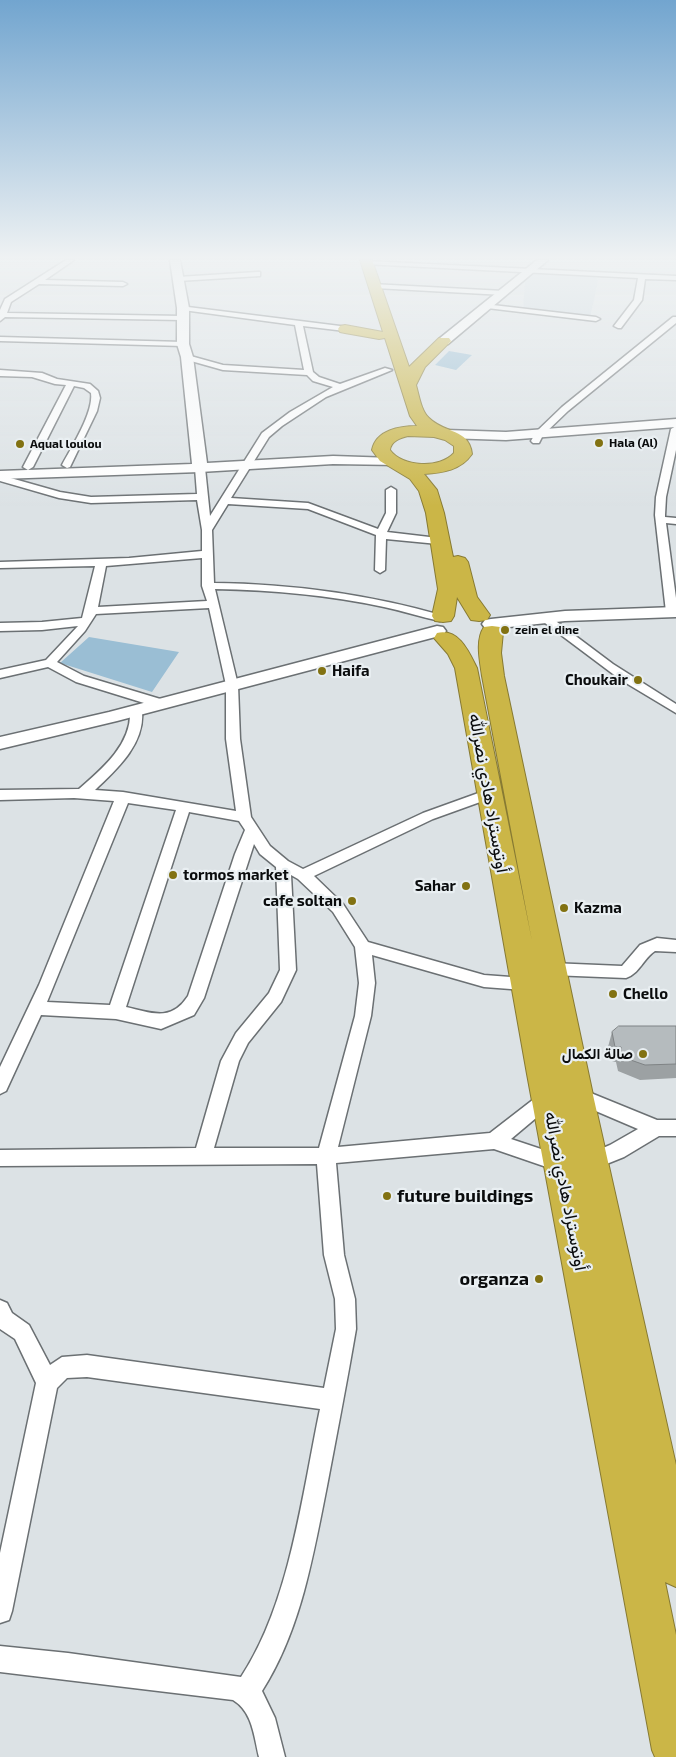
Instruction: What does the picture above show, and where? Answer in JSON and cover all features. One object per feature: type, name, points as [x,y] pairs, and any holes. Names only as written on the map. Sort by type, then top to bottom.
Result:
[{"type":"highway","points":[[380,342],[402,414],[400,426],[382,444],[381,450],[385,457],[416,475],[427,486],[435,513],[438,541],[448,590],[441,626]]},
{"type":"highway","points":[[403,342],[406,347],[408,387],[418,416],[424,423],[462,444],[464,451],[442,471],[440,486],[465,592],[487,624],[485,639],[472,643],[458,642],[441,626]]},
{"type":"highway","points":[[406,347],[438,342]]},
{"type":"highway","points":[[408,387],[415,368],[443,342]]},
{"type":"highway","points":[[389,437],[414,431],[443,433]]},
{"type":"highway","points":[[395,463],[427,468],[455,460]]},
{"type":"highway","points":[[441,626],[458,612],[487,624]]},
{"type":"highway","name":"أوتوستراد هادي نصرالله","points":[[487,624],[538,977],[576,1163],[676,1750]]},
{"type":"highway","name":"أوتوستراد هادي نصرالله","points":[[441,626],[466,668],[489,794],[538,977]]},
{"type":"highway","name":"أوتوستراد هادي نصرالله","points":[[576,1163],[676,1565]]},
{"type":"street","points":[[36,1008],[116,1012],[161,1022],[180,1015],[193,1004],[242,854],[248,824],[233,739],[232,685],[214,604],[208,586],[207,530],[187,357],[183,344],[75,342]]},
{"type":"street","points":[[303,342],[309,373]]},
{"type":"street","points":[[537,438],[587,389],[647,342]]},
{"type":"street","points":[[187,357],[223,366],[309,373],[316,379],[341,387]]},
{"type":"street","points":[[207,530],[265,435],[274,426],[311,402],[341,387],[388,370]]},
{"type":"street","points":[[0,373],[40,376],[52,381],[90,387],[95,393],[96,398],[67,465]]},
{"type":"street","points":[[28,467],[71,383]]},
{"type":"street","points":[[455,460],[492,445],[537,438],[676,423]]},
{"type":"street","points":[[443,433],[537,438],[676,429],[661,497],[660,520],[674,612],[586,614],[487,624]]},
{"type":"street","points":[[0,477],[250,460],[360,446],[389,437]]},
{"type":"street","points":[[250,460],[333,460],[395,463]]},
{"type":"street","points":[[0,468],[67,465],[200,464]]},
{"type":"street","points":[[0,477],[59,495],[91,500],[202,498]]},
{"type":"street","points":[[380,570],[381,534],[391,512],[391,490]]},
{"type":"street","points":[[226,501],[308,506],[381,534],[406,539],[438,541]]},
{"type":"street","points":[[660,520],[676,521]]},
{"type":"street","points":[[0,576],[5,565],[101,564],[182,558],[207,554]]},
{"type":"street","points":[[0,674],[50,663],[89,616],[101,564]]},
{"type":"street","points":[[208,586],[255,586],[298,590],[366,601],[441,626]]},
{"type":"street","points":[[0,627],[42,626],[89,616],[214,604]]},
{"type":"street","points":[[545,618],[641,688],[676,708]]},
{"type":"street","points":[[0,743],[136,711],[441,626]]},
{"type":"street","points":[[50,663],[80,679],[162,704]]},
{"type":"street","points":[[82,794],[101,778],[128,744],[135,732],[138,719],[136,711]]},
{"type":"street","points":[[0,795],[82,794],[123,797],[184,807],[248,824],[265,850],[283,865],[303,875],[338,908],[363,946],[367,971],[366,998],[326,1156],[334,1255],[342,1283],[346,1329],[298,1570],[268,1658],[259,1675],[246,1692]]},
{"type":"street","points":[[303,875],[428,816],[489,794]]},
{"type":"street","points":[[0,1086],[36,1008],[123,797]]},
{"type":"street","points":[[116,1012],[184,807]]},
{"type":"street","points":[[203,1156],[230,1061],[242,1038],[276,997],[288,970],[283,865]]},
{"type":"street","points":[[363,946],[484,981],[626,972],[644,948],[663,945],[676,946]]},
{"type":"street","points":[[494,1141],[562,1096],[656,1128],[676,1128]]},
{"type":"street","points":[[0,1158],[326,1156],[494,1141],[576,1163],[618,1151],[656,1128]]},
{"type":"street","points":[[0,1310],[5,1320],[22,1332],[47,1382]]},
{"type":"street","points":[[0,1611],[47,1382],[62,1368],[87,1366],[333,1400]]},
{"type":"street","points":[[0,1659],[227,1686],[246,1692],[257,1705],[262,1716],[272,1757]]},
{"type":"shaded area","points":[[449,351],[472,355],[456,370],[435,365]]},
{"type":"shaded area","points":[[89,637],[179,652],[152,692],[60,663]]},
{"type":"building","points":[[619,1026],[676,1026],[676,1064],[645,1065],[622,1057],[621,1047],[615,1047],[612,1032]]},
{"type":"place","name":"Hala (Al)","points":[[599,443]]},
{"type":"place","name":"Aqual loulou","points":[[20,444]]},
{"type":"place","name":"zein el dine","points":[[505,630]]},
{"type":"place","name":"Haifa","points":[[322,671]]},
{"type":"place","name":"Choukair","points":[[638,680]]},
{"type":"place","name":"tormos market","points":[[173,875]]},
{"type":"place","name":"Sahar","points":[[466,886]]},
{"type":"place","name":"cafe soltan","points":[[352,901]]},
{"type":"place","name":"Kazma","points":[[564,908]]},
{"type":"place","name":"Chello","points":[[613,994]]},
{"type":"place","name":"صالة الكمال","points":[[643,1054]]},
{"type":"place","name":"future buildings","points":[[387,1196]]},
{"type":"place","name":"organza","points":[[539,1279]]}]
